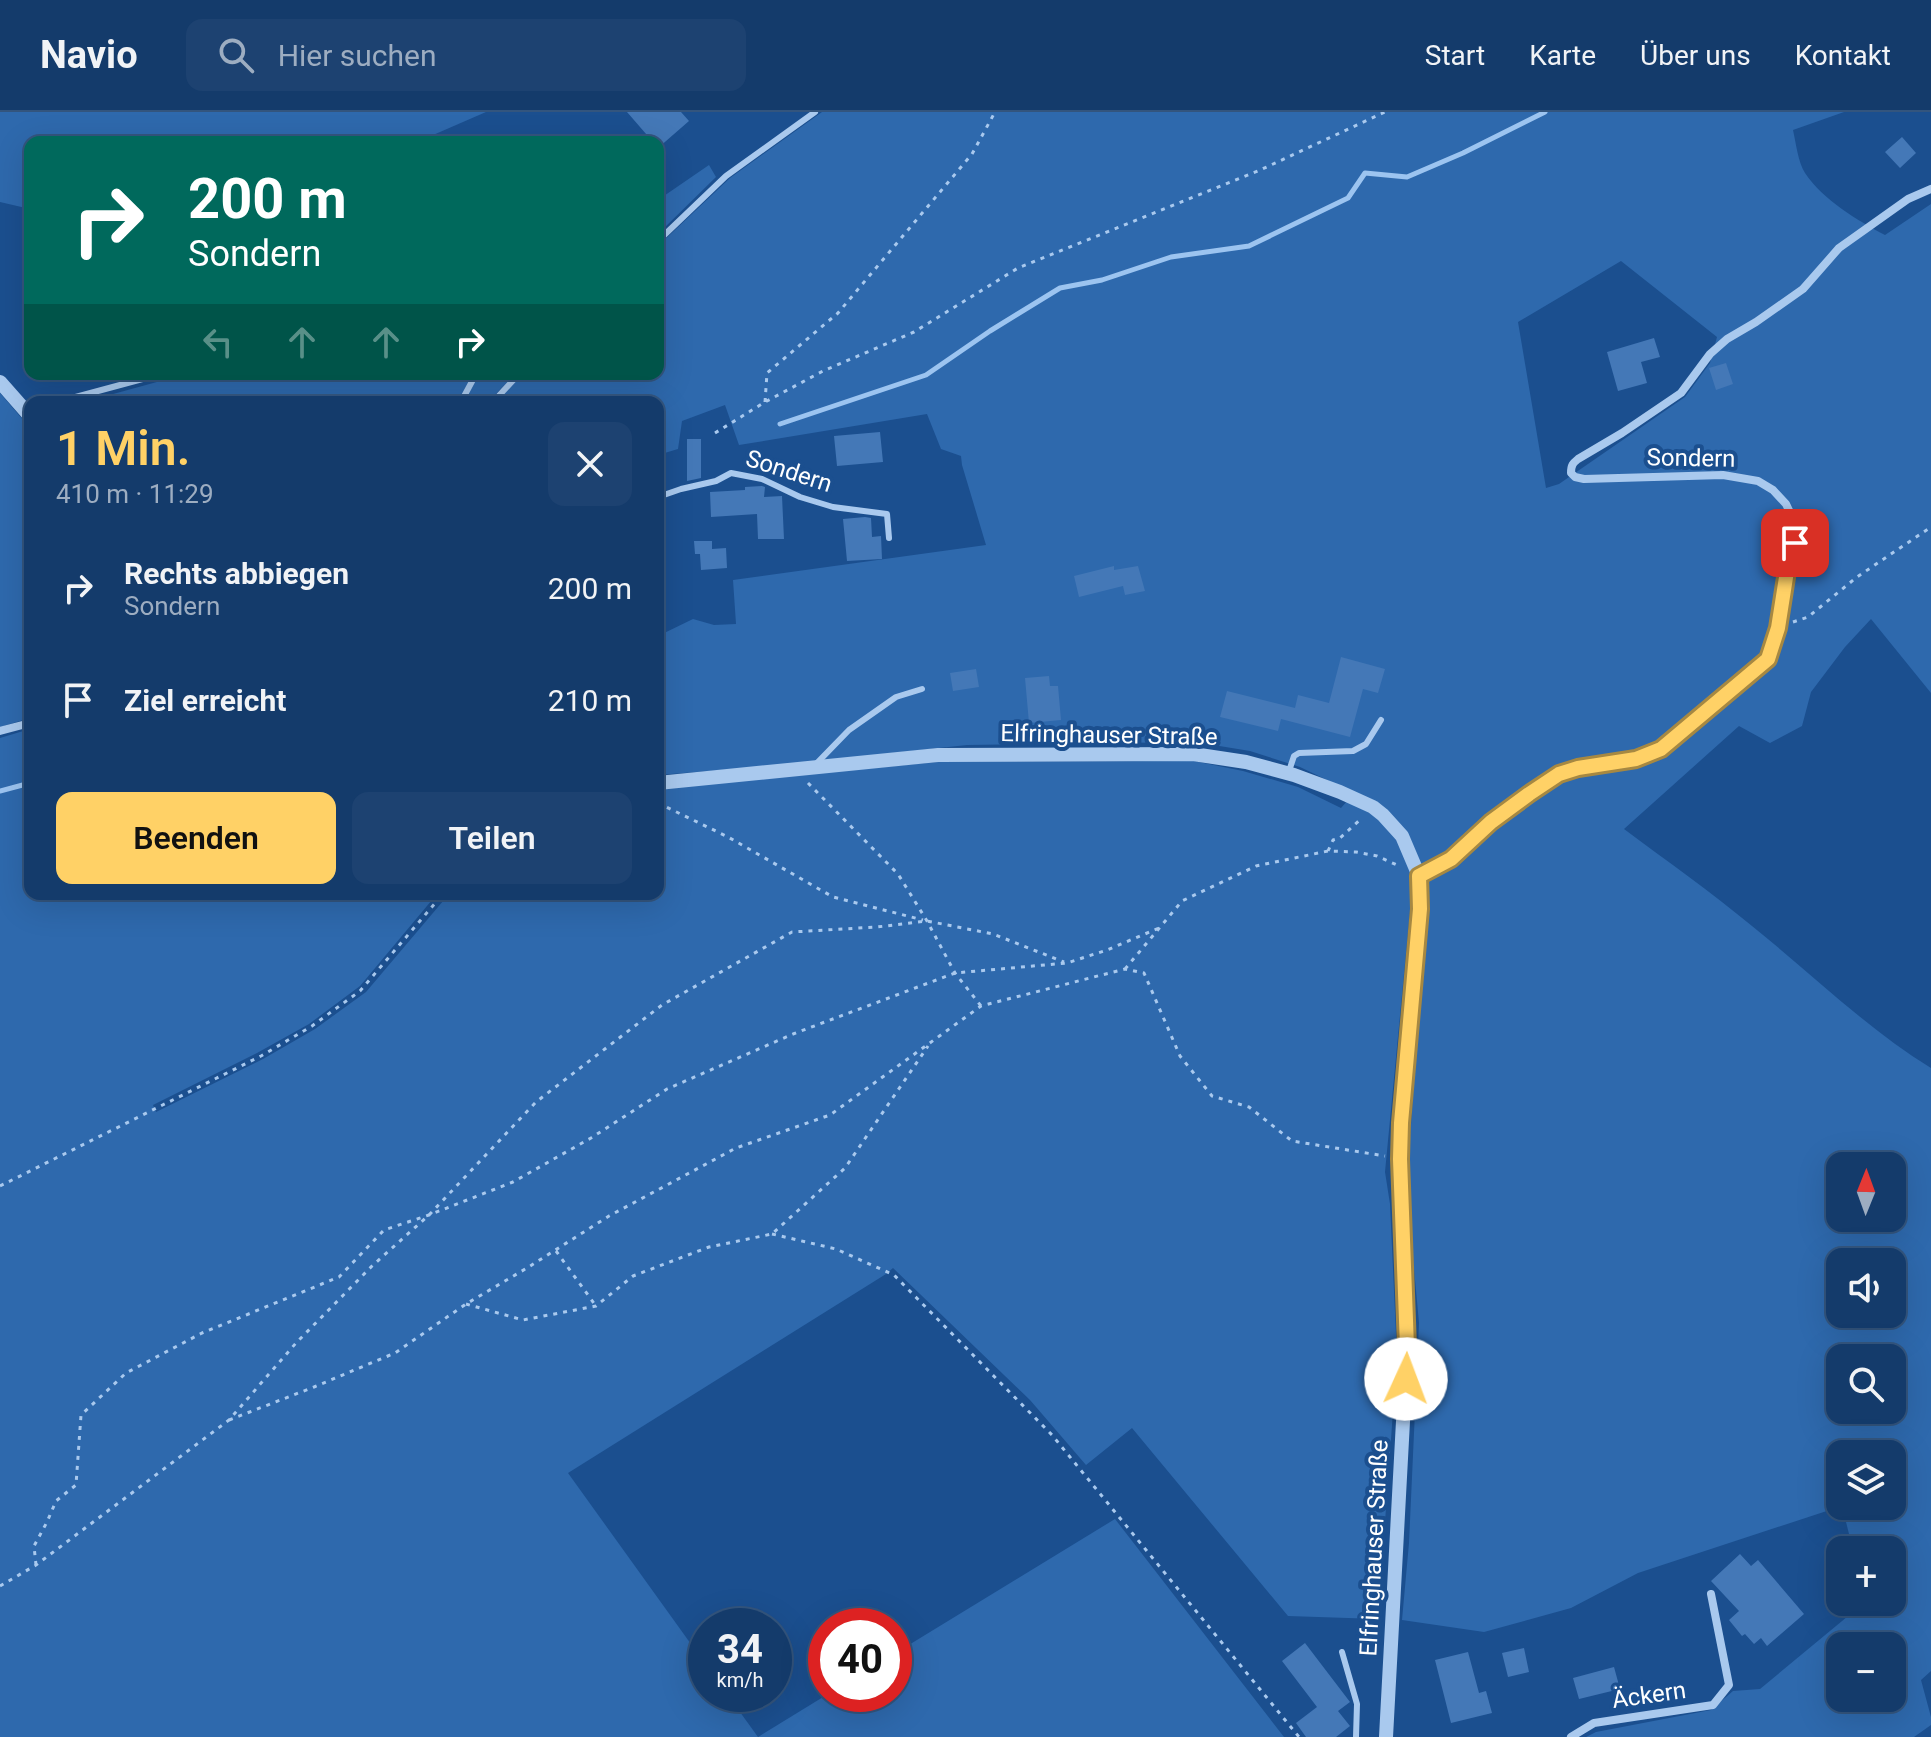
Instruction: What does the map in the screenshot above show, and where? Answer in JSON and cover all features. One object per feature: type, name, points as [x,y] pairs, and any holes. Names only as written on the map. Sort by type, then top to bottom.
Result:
[{"type":"street","name":"Sondern","points":[[1419,876],[1451,859],[1491,822],[1559,774],[1636,759],[1661,749],[1768,659],[1778,628],[1795,543],[1795,523],[1786,504],[1773,490],[1758,481],[1723,475],[1584,479],[1575,477],[1571,468],[1578,459],[1681,393],[1710,354],[1727,339],[1803,289],[1839,248],[1908,199],[1931,189]]},
{"type":"street","points":[[0,382],[24,408]]},
{"type":"street","points":[[0,731],[24,725]]},
{"type":"street","name":"Elfringhauser Straße","points":[[664,782],[938,755],[1193,754],[1246,762],[1340,792],[1373,807],[1393,824],[1402,836],[1419,876],[1420,909],[1401,1123],[1407,1347],[1386,1737]]},
{"type":"street","name":"Äckern","points":[[1571,1737],[1594,1723],[1713,1705],[1729,1685],[1711,1594]]},
{"type":"lane","points":[[664,235],[726,176],[815,112]]},
{"type":"lane","points":[[79,396],[139,380]]},
{"type":"lane","points":[[499,396],[513,380]]},
{"type":"lane","name":"Sondern","points":[[664,495],[716,481],[731,473],[762,479],[800,497],[833,507],[887,514],[889,538]]},
{"type":"lane","points":[[813,768],[849,730],[896,697],[922,689]]},
{"type":"lane","points":[[1288,774],[1294,756],[1299,753],[1353,751],[1366,744],[1381,720]]},
{"type":"lane","points":[[1342,1652],[1357,1704],[1356,1737]]},
{"type":"path","points":[[765,402],[767,373],[838,313],[972,154],[995,112]]},
{"type":"path","points":[[715,433],[823,371],[914,332],[1018,268],[1258,171],[1385,112]]},
{"type":"path","points":[[1778,628],[1808,617],[1857,577],[1931,527]]},
{"type":"path","points":[[795,770],[898,874],[955,973],[981,1006]]},
{"type":"path","points":[[664,806],[728,837],[833,897],[993,934],[1067,963]]},
{"type":"path","points":[[1328,851],[1333,840],[1340,838],[1373,807]]},
{"type":"path","points":[[1125,969],[1182,901],[1256,866],[1328,851],[1356,852],[1377,856],[1419,876]]},
{"type":"path","points":[[0,1186],[261,1056],[312,1026],[360,991],[438,900]]},
{"type":"path","points":[[0,1586],[36,1565],[229,1420],[296,1343],[372,1266],[429,1215],[536,1102],[662,1005],[792,932],[927,921]]},
{"type":"path","points":[[36,1565],[34,1546],[56,1501],[76,1485],[81,1415],[126,1373],[202,1333],[339,1277],[384,1230],[513,1182],[591,1138],[667,1089],[793,1034],[955,973],[1067,963],[1159,928]]},
{"type":"path","points":[[229,1420],[395,1353],[466,1304],[609,1216],[736,1148],[830,1115],[981,1006],[1125,969],[1144,973],[1180,1056],[1212,1096],[1249,1107],[1292,1141],[1400,1159]]},
{"type":"path","points":[[772,1234],[845,1168],[930,1044]]},
{"type":"path","points":[[466,1304],[523,1320],[596,1306],[633,1276],[709,1247],[772,1234],[836,1249],[894,1275],[1052,1435],[1299,1737]]},
{"type":"path","points":[[556,1250],[596,1306]]},
{"type":"shaded area","points":[[0,112],[486,112],[431,136],[24,136],[24,208],[0,202]]},
{"type":"shaded area","points":[[822,112],[1844,112],[1793,130],[1801,163],[1812,183],[1841,208],[1885,235],[1931,204],[1931,693],[1871,619],[1811,692],[1802,726],[1770,743],[1739,726],[1624,829],[1736,913],[1884,1036],[1931,1068],[1931,1671],[1921,1680],[1931,1725],[1914,1737],[1586,1737],[1596,1732],[1711,1710],[1733,1691],[1760,1689],[1826,1634],[1826,1712],[1906,1712],[1906,1632],[1829,1632],[1848,1616],[1906,1616],[1906,1536],[1850,1536],[1846,1520],[1906,1520],[1906,1440],[1826,1440],[1826,1511],[1638,1573],[1571,1608],[1484,1632],[1402,1620],[1409,1543],[1419,1323],[1408,1203],[1408,1165],[1426,919],[1413,880],[1385,1172],[1390,1204],[1397,1356],[1378,1619],[1288,1616],[1132,1428],[1086,1465],[1030,1400],[893,1268],[568,1473],[688,1640],[688,1712],[740,1712],[758,1737],[0,1737],[0,738],[24,731],[24,900],[432,900],[360,986],[309,1024],[153,1105],[156,1112],[263,1059],[315,1029],[366,992],[444,900],[664,900],[664,787],[938,762],[1194,761],[1298,787],[1341,808],[1354,793],[1300,767],[1250,751],[1195,742],[967,745],[664,775],[664,633],[693,619],[714,625],[736,624],[733,580],[986,545],[961,456],[941,449],[927,414],[739,445],[725,405],[682,421],[678,449],[664,453],[664,396],[502,396],[517,380],[664,380],[664,240],[730,178]],"holes":[[[1621,261],[1717,337],[1710,363],[1685,397],[1559,484],[1546,488],[1518,322]]]},
{"type":"shaded area","points":[[709,165],[716,177],[664,228],[664,196]]},
{"type":"shaded area","points":[[164,380],[509,380],[494,396],[106,396]]},
{"type":"shaded area","points":[[0,393],[24,421],[24,720],[0,727]]},
{"type":"shaded area","points":[[1115,1519],[1284,1737],[758,1737],[808,1706],[808,1712],[912,1712],[912,1643]]},
{"type":"building","points":[[627,112],[681,112],[689,121],[664,143],[664,136],[648,136]]},
{"type":"building","points":[[1902,137],[1916,153],[1900,168],[1885,152]]},
{"type":"building","points":[[1654,338],[1660,357],[1641,362],[1647,383],[1618,391],[1607,352]]},
{"type":"building","points":[[1726,363],[1733,384],[1716,390],[1709,368]]},
{"type":"building","points":[[880,432],[883,462],[837,466],[834,436]]},
{"type":"building","points":[[687,439],[701,439],[701,478],[687,481]]},
{"type":"building","points":[[765,487],[764,497],[782,496],[784,539],[758,539],[757,514],[711,517],[710,492]]},
{"type":"building","points":[[871,518],[872,537],[881,536],[882,559],[847,561],[843,519]]},
{"type":"building","points":[[694,541],[712,541],[712,549],[726,548],[727,568],[701,570],[700,554],[695,554]]},
{"type":"building","points":[[1114,566],[1114,570],[1138,566],[1145,591],[1125,595],[1123,586],[1079,597],[1074,576]]},
{"type":"building","points":[[1341,657],[1385,669],[1378,693],[1363,689],[1350,737],[1281,719],[1278,731],[1220,717],[1227,691],[1295,708],[1298,695],[1329,703]]},
{"type":"building","points":[[976,669],[979,687],[953,691],[950,673]]},
{"type":"building","points":[[1049,676],[1050,686],[1058,686],[1061,720],[1029,723],[1025,678]]},
{"type":"building","points":[[1740,1554],[1751,1566],[1758,1560],[1804,1614],[1767,1646],[1761,1638],[1754,1644],[1745,1634],[1742,1636],[1729,1620],[1739,1611],[1711,1581]]},
{"type":"building","points":[[1305,1643],[1350,1702],[1338,1711],[1350,1726],[1336,1737],[1306,1737],[1296,1723],[1317,1707],[1282,1661]]},
{"type":"building","points":[[1524,1648],[1529,1672],[1508,1677],[1502,1653]]},
{"type":"building","points":[[1468,1652],[1479,1693],[1486,1691],[1492,1713],[1451,1723],[1435,1660]]},
{"type":"building","points":[[1614,1667],[1620,1689],[1579,1699],[1573,1678]]},
{"type":"waterway","points":[[780,424],[926,375],[1060,288],[1102,280],[1171,257],[1249,246],[1348,198],[1365,173],[1407,177],[1545,112]]},
{"type":"waterway","points":[[0,791],[24,785]]},
{"type":"route","points":[[1406,1379],[1400,1159],[1420,909],[1419,876],[1451,859],[1491,822],[1559,774],[1636,759],[1661,749],[1768,659],[1778,628],[1795,543]]}]
